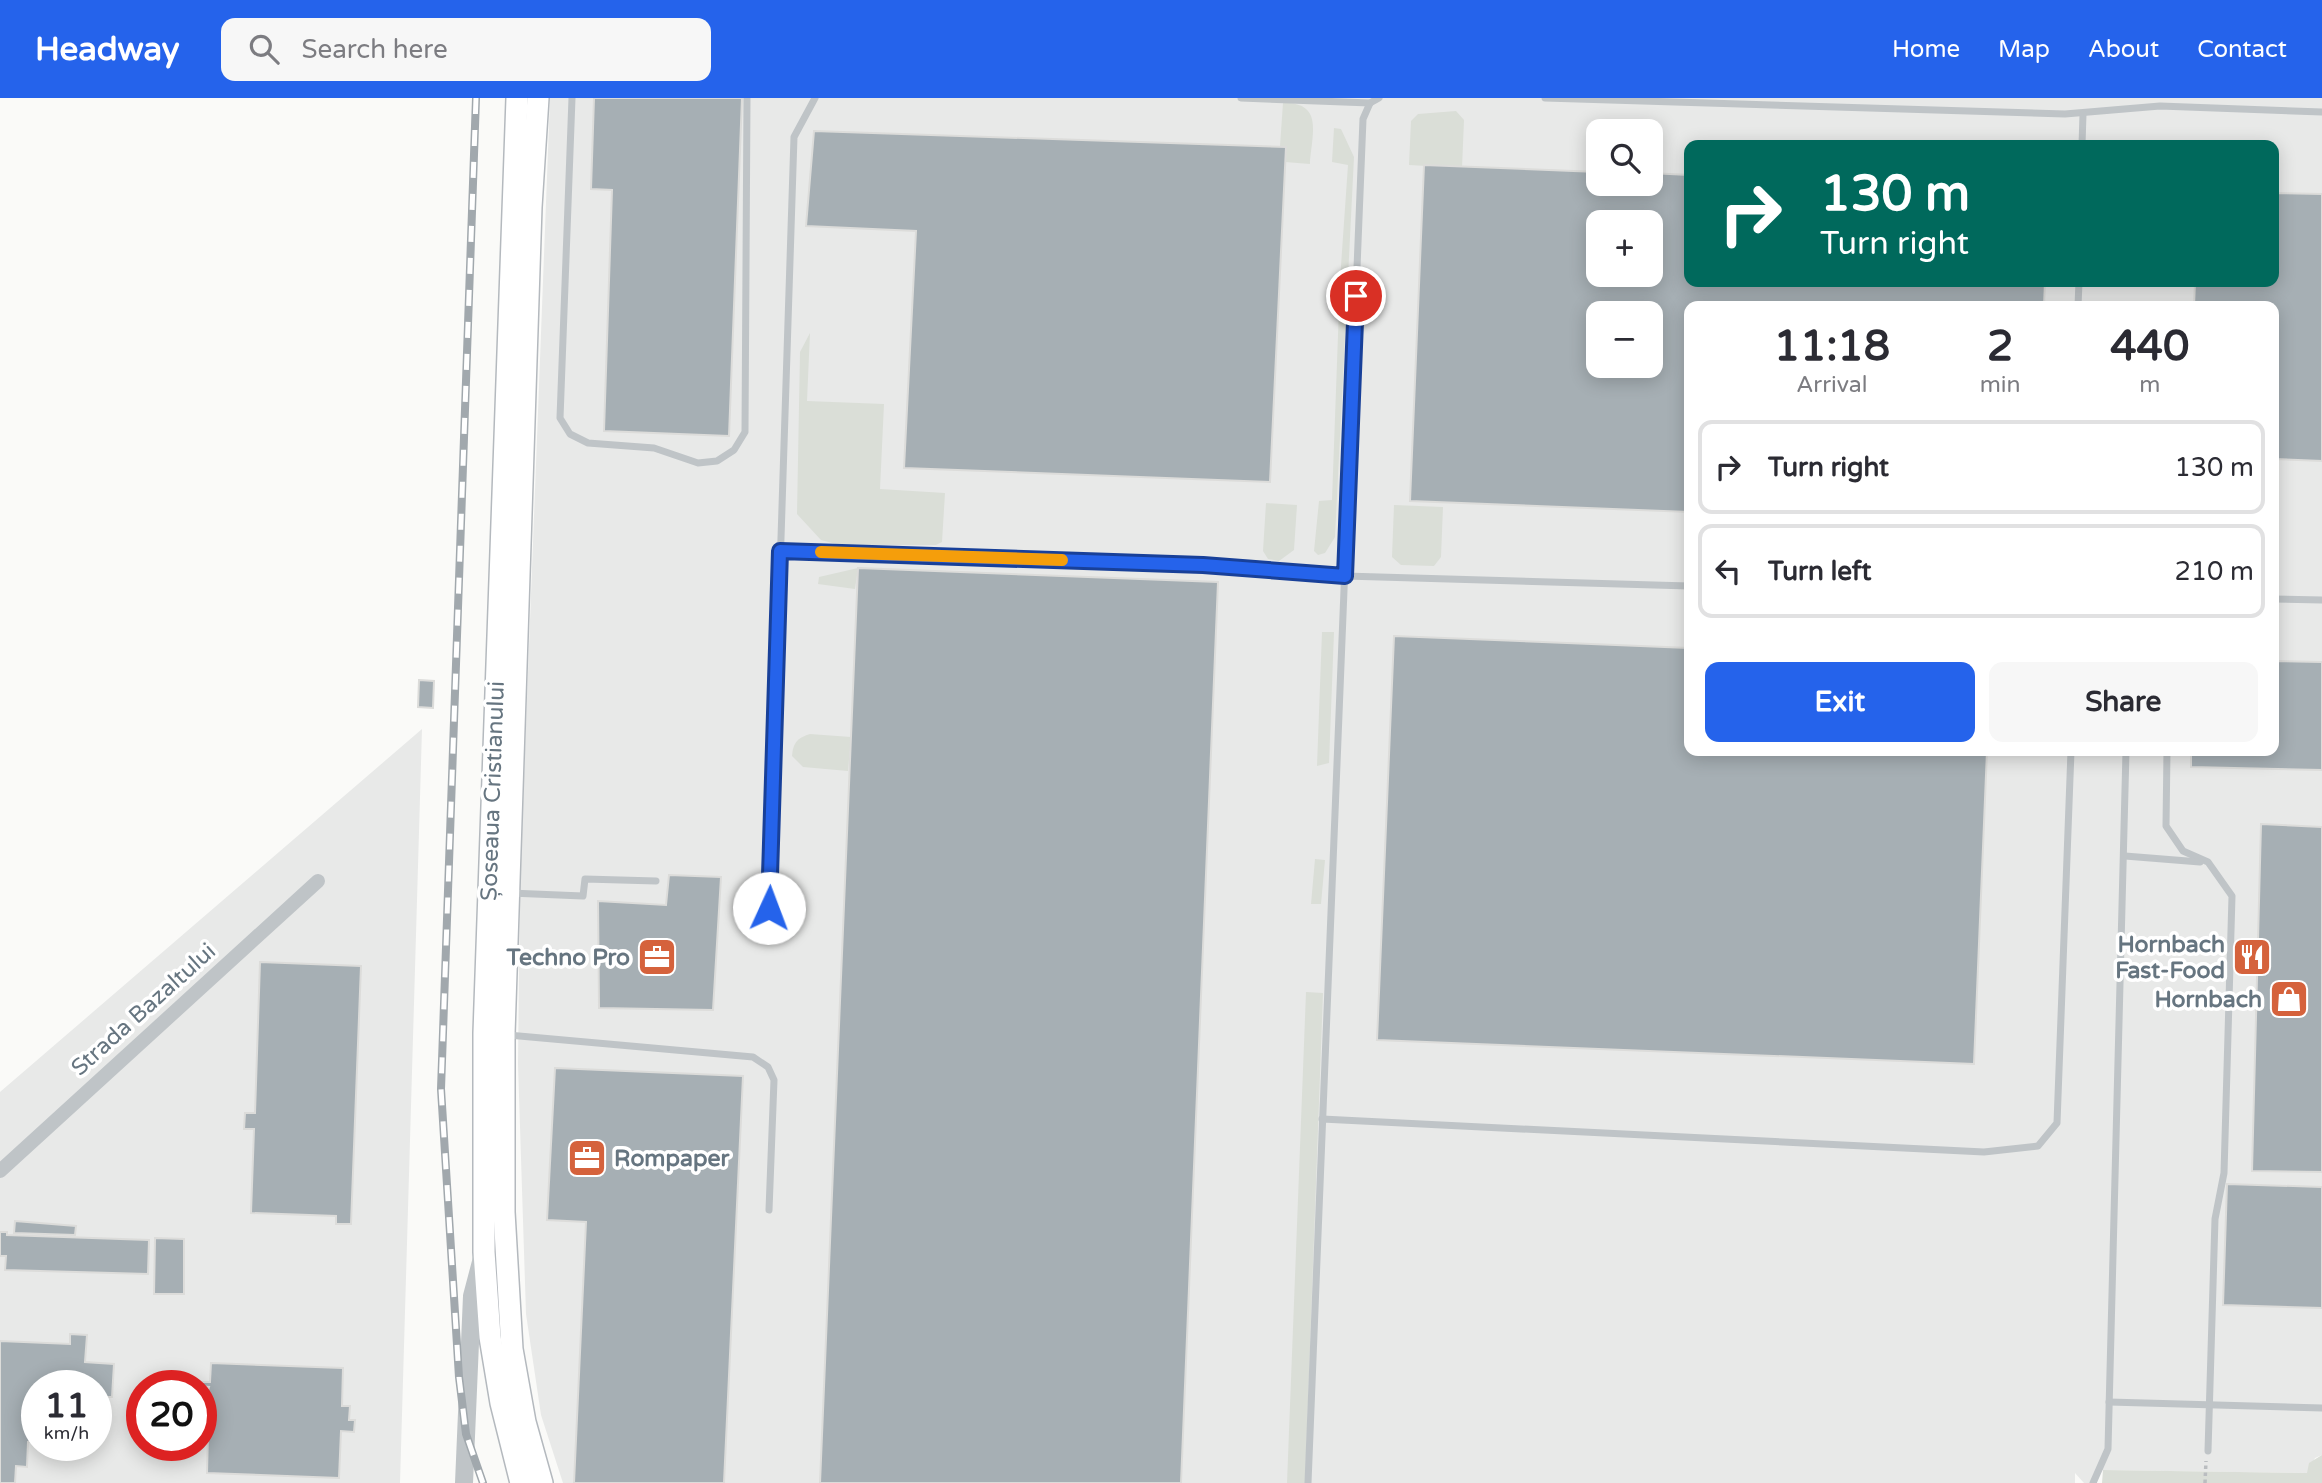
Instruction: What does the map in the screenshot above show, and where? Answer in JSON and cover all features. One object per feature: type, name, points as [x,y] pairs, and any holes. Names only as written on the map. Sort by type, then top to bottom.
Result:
[{"type":"main road","name":"Șoseaua Cristianului","points":[[484,1252],[484,1033],[517,98]]},
{"type":"main road","name":"Șoseaua Cristianului","points":[[538,98],[531,219],[508,892],[504,1034],[504,1212],[512,1349],[525,1422],[542,1483]]},
{"type":"main road","points":[[484,1252],[490,1337],[521,1483]]},
{"type":"street","name":"Strada Bazaltului","points":[[0,1171],[318,881]]},
{"type":"street","name":"Șoseaua Cristianului","points":[[464,1483],[472,1296],[484,1252]]},
{"type":"lane","points":[[572,98],[560,418],[570,434],[588,443],[654,448],[698,463],[717,461],[734,450],[745,432],[747,98]]},
{"type":"lane","points":[[769,908],[794,136],[815,98]]},
{"type":"lane","points":[[1241,98],[1370,103],[1379,98]]},
{"type":"lane","points":[[1545,98],[2083,114],[2160,106],[2322,112]]},
{"type":"lane","points":[[1308,1483],[1363,119],[1370,103]]},
{"type":"lane","points":[[2082,140],[2083,114]]},
{"type":"lane","points":[[780,551],[1203,565],[1345,576],[1684,586]]},
{"type":"lane","points":[[2279,599],[2322,600]]},
{"type":"lane","points":[[1322,1119],[1984,1152],[2004,1152],[2038,1146],[2057,1123],[2071,756]]},
{"type":"lane","points":[[2094,1481],[2108,1449],[2126,756]]},
{"type":"lane","points":[[2167,756],[2166,826],[2183,851],[2208,862],[2232,896],[2224,1173],[2215,1219],[2207,1451]]},
{"type":"lane","points":[[2125,856],[2208,862]]},
{"type":"lane","points":[[508,892],[583,896],[585,879],[656,881]]},
{"type":"lane","points":[[504,1034],[754,1057],[768,1067],[775,1080],[769,1210]]},
{"type":"lane","points":[[2109,1402],[2322,1408]]},
{"type":"path","points":[[2205,1483],[2207,1451]]},
{"type":"shaded area","points":[[550,98],[2322,98],[2322,1455],[2315,1458],[2308,1473],[2098,1470],[2091,1483],[2084,1483],[2075,1473],[2075,1483],[563,1483],[541,1415],[526,1314],[518,1064],[520,882]]},
{"type":"shaded area","points":[[1283,103],[1296,104],[1310,114],[1313,131],[1310,164],[1285,162],[1286,147],[1280,146]]},
{"type":"shaded area","points":[[1456,111],[1464,120],[1462,168],[1409,165],[1411,121],[1418,114]]},
{"type":"shaded area","points":[[1334,128],[1341,129],[1354,157],[1335,537],[1325,553],[1318,555],[1314,551],[1319,501],[1332,500],[1340,280],[1348,165],[1332,162]]},
{"type":"shaded area","points":[[810,333],[807,401],[884,404],[880,489],[945,493],[942,542],[936,545],[840,545],[821,540],[797,514],[800,352]]},
{"type":"shaded area","points":[[1266,503],[1297,505],[1294,550],[1279,561],[1268,559],[1263,551]]},
{"type":"shaded area","points":[[1394,505],[1443,507],[1441,557],[1434,566],[1401,565],[1392,557]]},
{"type":"shaded area","points":[[858,568],[855,589],[818,584],[819,577]]},
{"type":"shaded area","points":[[1322,632],[1334,632],[1329,763],[1317,766]]},
{"type":"shaded area","points":[[422,729],[400,1483],[0,1483],[0,1092]]},
{"type":"shaded area","points":[[810,734],[851,737],[848,771],[803,767],[792,756],[793,751],[796,742]]},
{"type":"shaded area","points":[[1315,859],[1325,860],[1321,904],[1311,904]]},
{"type":"shaded area","points":[[1306,992],[1323,993],[1305,1483],[1287,1483]]},
{"type":"shaded area","points":[[2322,1455],[2322,1483],[2102,1483],[2103,1470],[2307,1473],[2309,1463]]},
{"type":"building","points":[[594,98],[742,98],[729,436],[604,431],[612,190],[591,189]]},
{"type":"building","points":[[814,131],[1286,147],[1270,482],[904,468],[916,231],[806,226]]},
{"type":"building","points":[[1424,165],[1586,172],[1586,196],[1663,196],[1663,174],[1684,175],[1684,287],[2045,287],[2044,301],[1684,301],[1684,512],[1410,501]]},
{"type":"building","points":[[2279,193],[2322,194],[2322,461],[2279,459],[2279,301],[2194,301],[2195,287],[2279,287]]},
{"type":"building","points":[[858,568],[1218,582],[1181,1483],[820,1483]]},
{"type":"building","points":[[1394,636],[1684,648],[1684,756],[1987,756],[1974,1064],[1377,1040]]},
{"type":"building","points":[[2279,661],[2322,662],[2322,770],[2191,767],[2191,756],[2279,756]]},
{"type":"building","points":[[419,680],[434,681],[433,708],[418,707]]},
{"type":"building","name":"Hornbach","points":[[2261,824],[2322,827],[2322,1172],[2252,1171]]},
{"type":"building","name":"Techno Pro","points":[[669,875],[721,877],[713,1010],[599,1008],[598,901],[666,905]]},
{"type":"building","points":[[260,962],[361,966],[351,1224],[336,1224],[336,1216],[251,1213],[254,1129],[244,1129],[245,1113],[255,1113]]},
{"type":"building","points":[[555,1068],[743,1076],[724,1483],[574,1483],[586,1222],[547,1220]]},
{"type":"building","points":[[2227,1184],[2322,1187],[2322,1308],[2223,1305]]},
{"type":"building","points":[[15,1221],[76,1226],[75,1235],[14,1233]]},
{"type":"building","points":[[0,1232],[7,1232],[7,1235],[149,1240],[148,1274],[5,1270],[6,1256],[0,1256]]},
{"type":"building","points":[[155,1238],[184,1239],[184,1294],[154,1294]]},
{"type":"building","points":[[70,1334],[87,1335],[85,1362],[114,1364],[112,1397],[112,1370],[21,1370],[21,1461],[27,1461],[27,1467],[16,1466],[15,1483],[0,1483],[0,1341],[70,1344]]},
{"type":"building","points":[[211,1363],[343,1368],[342,1406],[350,1406],[349,1420],[355,1420],[354,1432],[341,1431],[339,1478],[207,1473],[207,1461],[217,1461],[217,1370],[211,1370]]},
{"type":"railway","points":[[476,98],[441,1089],[459,1377],[466,1434],[483,1483]]},
{"type":"slow traffic","points":[[821,552],[1062,560]]},
{"type":"place","name":"Techno Pro","points":[[657,957]]},
{"type":"place","name":"Hornbach Fast-Food","points":[[2252,957]]},
{"type":"place","name":"Hornbach","points":[[2289,999]]},
{"type":"place","name":"Rompaper","points":[[587,1158]]},
{"type":"route","points":[[769,908],[780,551],[1203,565],[1345,576],[1356,296]]}]
